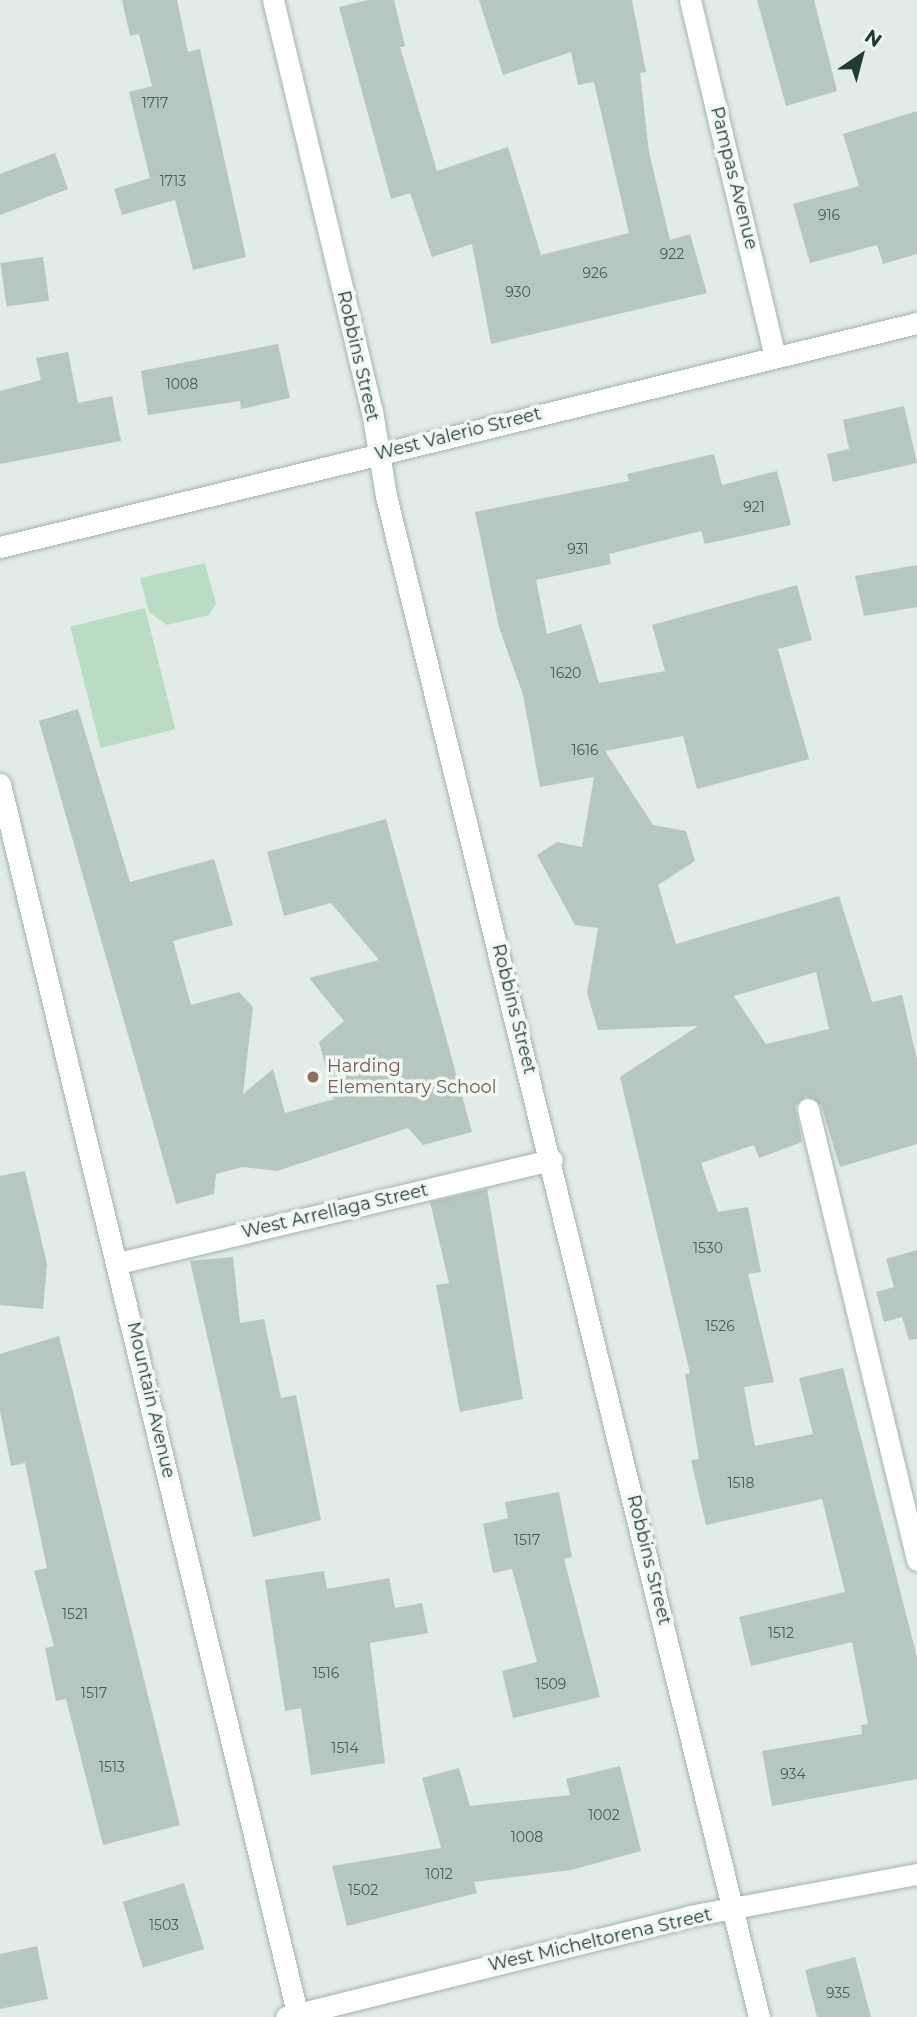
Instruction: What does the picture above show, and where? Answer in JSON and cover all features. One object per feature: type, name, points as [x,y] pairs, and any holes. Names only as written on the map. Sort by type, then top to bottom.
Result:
[{"type":"street","name":"Robbins Street","points":[[273,0],[380,454],[759,2017]]},
{"type":"street","name":"Pampas Avenue","points":[[690,0],[775,356]]},
{"type":"street","name":"West Valerio Street","points":[[0,547],[917,323]]},
{"type":"street","name":"Mountain Avenue","points":[[0,784],[118,1263],[293,2016]]},
{"type":"street","points":[[808,1109],[917,1560]]},
{"type":"street","name":"West Arrellaga Street","points":[[118,1263],[552,1160]]},
{"type":"street","name":"West Micheltorena Street","points":[[293,2016],[732,1910],[917,1874]]},
{"type":"green space","points":[[205,563],[216,604],[209,615],[167,625],[149,612],[140,578]]},
{"type":"green space","points":[[145,608],[175,729],[101,748],[70,627]]},
{"type":"building","points":[[122,0],[177,0],[188,52],[200,49],[246,257],[193,270],[175,200],[122,215],[114,189],[150,178],[129,92],[152,86],[139,34],[130,36]]},
{"type":"building","points":[[368,0],[394,0],[405,46],[400,47],[437,171],[508,147],[541,255],[629,233],[594,82],[578,85],[571,52],[503,75],[479,0],[632,0],[646,72],[640,73],[649,152],[670,240],[690,234],[707,293],[491,344],[472,244],[432,257],[410,193],[391,199],[339,7]]},
{"type":"building","points":[[757,0],[814,0],[837,91],[786,106]]},
{"type":"building","points":[[917,111],[917,254],[883,264],[877,245],[810,263],[793,204],[859,186],[843,134]]},
{"type":"building","points":[[55,153],[68,189],[0,215],[0,174]]},
{"type":"building","points":[[43,257],[49,301],[7,307],[0,263]]},
{"type":"building","points":[[278,344],[290,398],[241,409],[240,401],[148,415],[141,371]]},
{"type":"building","points":[[68,352],[78,403],[112,396],[121,441],[0,464],[0,391],[41,380],[36,358]]},
{"type":"building","points":[[904,406],[917,463],[833,482],[827,454],[849,449],[843,420]]},
{"type":"building","points":[[714,454],[722,485],[777,471],[791,525],[705,544],[701,531],[609,554],[611,564],[536,580],[547,634],[581,624],[599,683],[665,671],[652,625],[797,585],[812,640],[778,649],[809,759],[697,789],[683,736],[605,751],[653,825],[686,831],[695,861],[658,885],[676,944],[839,896],[872,1002],[902,995],[917,1059],[917,1144],[840,1167],[821,1105],[806,1096],[795,1106],[802,1142],[759,1158],[754,1145],[701,1163],[718,1212],[748,1207],[761,1272],[748,1274],[774,1382],[744,1387],[755,1446],[813,1434],[799,1378],[843,1368],[917,1657],[917,1779],[772,1806],[762,1751],[862,1734],[861,1725],[868,1724],[852,1642],[751,1666],[739,1617],[845,1592],[822,1499],[706,1525],[691,1460],[699,1459],[685,1374],[690,1373],[620,1077],[698,1026],[598,1030],[587,993],[598,928],[575,925],[537,855],[557,842],[582,847],[594,777],[540,787],[523,695],[499,627],[475,512],[629,481],[627,474]],"holes":[[[816,972],[829,1029],[766,1044],[734,996]]]},
{"type":"building","points":[[917,565],[917,607],[864,616],[855,576]]},
{"type":"building","points":[[78,709],[130,882],[214,859],[233,925],[173,941],[191,1005],[239,992],[253,1007],[243,1094],[273,1069],[285,1113],[334,1099],[319,1042],[344,1021],[309,978],[379,960],[331,903],[284,916],[267,852],[386,819],[472,1132],[423,1145],[408,1128],[277,1171],[242,1167],[216,1174],[214,1194],[176,1204],[39,721]]},
{"type":"building","points":[[25,1171],[47,1264],[43,1309],[0,1305],[0,1176]]},
{"type":"building","points":[[487,1189],[523,1399],[460,1412],[436,1285],[449,1283],[430,1202]]},
{"type":"building","points":[[917,1250],[917,1339],[909,1340],[902,1317],[884,1322],[876,1292],[894,1287],[886,1259]]},
{"type":"building","points":[[233,1257],[240,1323],[264,1319],[281,1398],[296,1395],[321,1520],[253,1537],[190,1261]]},
{"type":"building","points":[[59,1336],[180,1825],[103,1845],[66,1699],[56,1701],[45,1648],[54,1646],[34,1571],[47,1568],[25,1463],[11,1466],[0,1411],[0,1354]]},
{"type":"building","points":[[559,1492],[572,1557],[564,1559],[600,1697],[513,1718],[502,1671],[537,1662],[512,1569],[493,1573],[483,1524],[508,1518],[505,1502]]},
{"type":"building","points":[[324,1571],[327,1589],[389,1578],[395,1608],[422,1603],[428,1633],[370,1643],[385,1763],[311,1775],[301,1708],[285,1711],[265,1580]]},
{"type":"building","points":[[620,1766],[641,1851],[571,1870],[474,1882],[477,1893],[347,1926],[332,1866],[441,1848],[422,1778],[459,1768],[470,1806],[570,1795],[566,1779]]},
{"type":"building","points":[[184,1883],[204,1949],[143,1968],[123,1902]]},
{"type":"building","points":[[37,1946],[48,1999],[0,2009],[0,1954]]},
{"type":"building","points":[[855,1957],[871,2017],[817,2017],[805,1970]]},
{"type":"place","name":"Harding Elementary School","points":[[313,1077]]}]
